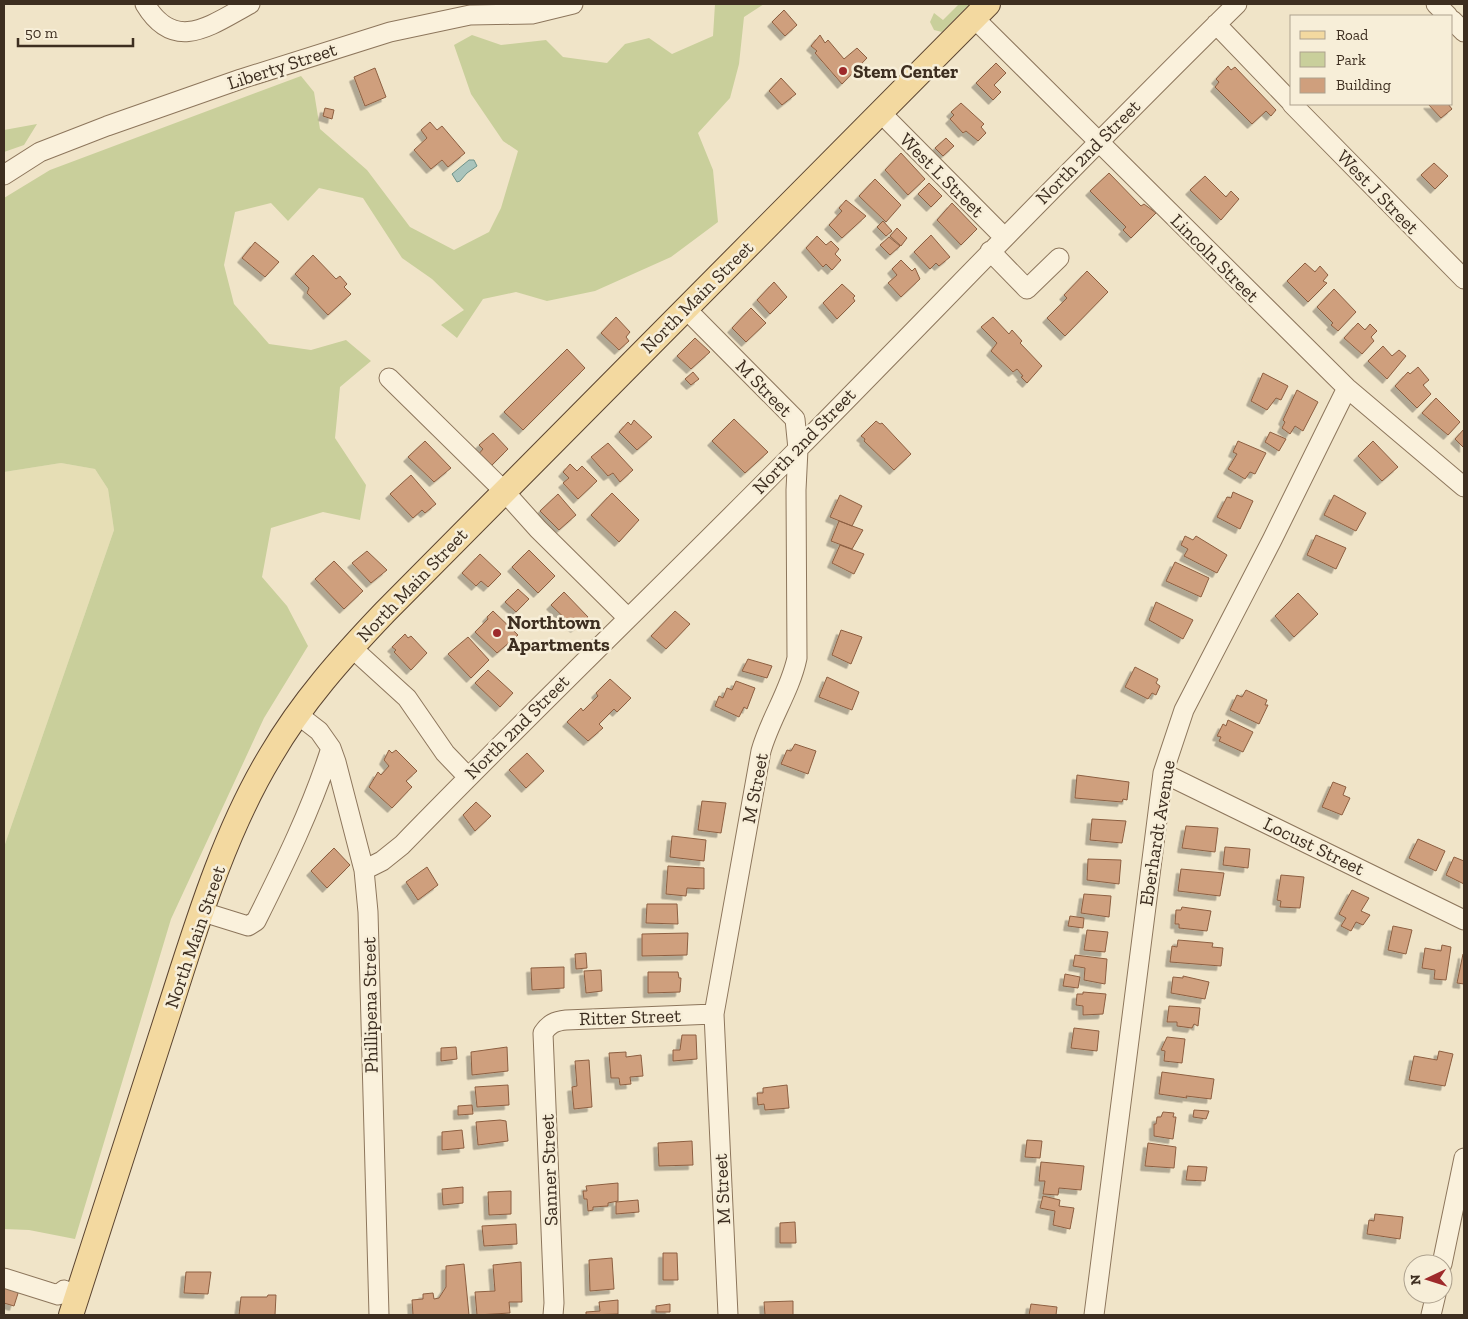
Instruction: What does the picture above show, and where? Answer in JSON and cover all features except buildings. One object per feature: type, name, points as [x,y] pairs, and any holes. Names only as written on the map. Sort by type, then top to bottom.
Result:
[{"type":"main road","name":"North Main Street","points":[[71,1315],[185,960],[203,912],[244,805],[270,756],[297,714],[351,647],[981,11]]},
{"type":"street","points":[[145,4],[163,26],[171,31],[185,32],[211,25],[250,4]]},
{"type":"street","name":"Liberty Street","points":[[4,175],[40,152],[107,126],[241,79],[390,32],[470,15],[532,14],[573,4]]},
{"type":"street","name":"North 2nd Street","points":[[364,870],[382,861],[402,845],[627,617],[798,449],[1097,141],[1237,4]]},
{"type":"street","points":[[1436,4],[1447,15]]},
{"type":"street","name":"Lincoln Street","points":[[981,11],[1097,141],[1347,388],[1464,487]]},
{"type":"street","points":[[1453,21],[1464,32]]},
{"type":"street","name":"West J Street","points":[[1216,24],[1290,101]]},
{"type":"street","name":"West J Street","points":[[1294,105],[1464,279]]},
{"type":"street","name":"West L Street","points":[[880,112],[1004,237]]},
{"type":"street","points":[[990,251],[1027,288],[1059,258]]},
{"type":"street","name":"M Street","points":[[686,309],[795,419],[798,449],[796,490],[797,658],[794,671],[767,730],[761,751],[714,1014],[728,1315]]},
{"type":"street","points":[[389,378],[504,491],[538,529],[627,617]]},
{"type":"street","name":"Eberhardt Avenue","points":[[1094,1315],[1163,773],[1184,710],[1272,540],[1347,388]]},
{"type":"street","points":[[351,647],[407,698],[445,753],[468,777]]},
{"type":"street","name":"Phillipena Street","points":[[297,714],[319,732],[331,748],[352,818],[364,870],[368,912],[379,1315]]},
{"type":"street","points":[[203,912],[248,926],[256,921],[316,792],[331,748]]},
{"type":"street","name":"Locust Street","points":[[1163,773],[1464,920]]},
{"type":"street","name":"Ritter Street","points":[[548,1026],[556,1021],[566,1020],[714,1014]]},
{"type":"street","name":"Sanner Street","points":[[548,1026],[543,1033],[554,1303],[552,1315]]},
{"type":"street","points":[[1444,1254],[1464,1158]]},
{"type":"street","points":[[4,1278],[58,1295],[64,1290]]},
{"type":"shaded area","points":[[61,463],[95,469],[108,489],[114,530],[4,847],[4,472]]},
{"type":"green space","points":[[715,4],[764,4],[744,17],[739,64],[730,98],[698,133],[713,170],[718,222],[671,257],[595,291],[547,301],[516,292],[483,299],[457,338],[441,325],[464,310],[432,279],[402,258],[363,198],[319,188],[288,221],[271,203],[235,212],[224,265],[234,304],[269,344],[311,350],[346,340],[371,361],[340,387],[335,438],[366,485],[360,520],[323,512],[271,528],[262,577],[287,606],[308,646],[264,718],[171,919],[75,1239],[29,1230],[4,1229],[4,847],[114,530],[108,489],[95,469],[61,463],[4,472],[4,198],[50,170],[301,76],[314,92],[320,129],[367,170],[410,227],[454,250],[489,232],[501,208],[518,151],[503,141],[471,94],[454,45],[472,35],[501,45],[546,40],[563,57],[607,63],[625,44],[649,38],[672,54],[713,36]]},
{"type":"green space","points":[[959,4],[970,4],[942,32],[934,30],[930,22],[934,13],[943,20]]},
{"type":"green space","points":[[37,124],[24,145],[4,152],[4,130]]},
{"type":"water","points":[[469,160],[474,160],[477,166],[457,182],[452,174]]},
{"type":"place","name":"Stem Center","points":[[843,71]]},
{"type":"place","name":"Northtown Apartments","points":[[497,633]]}]
